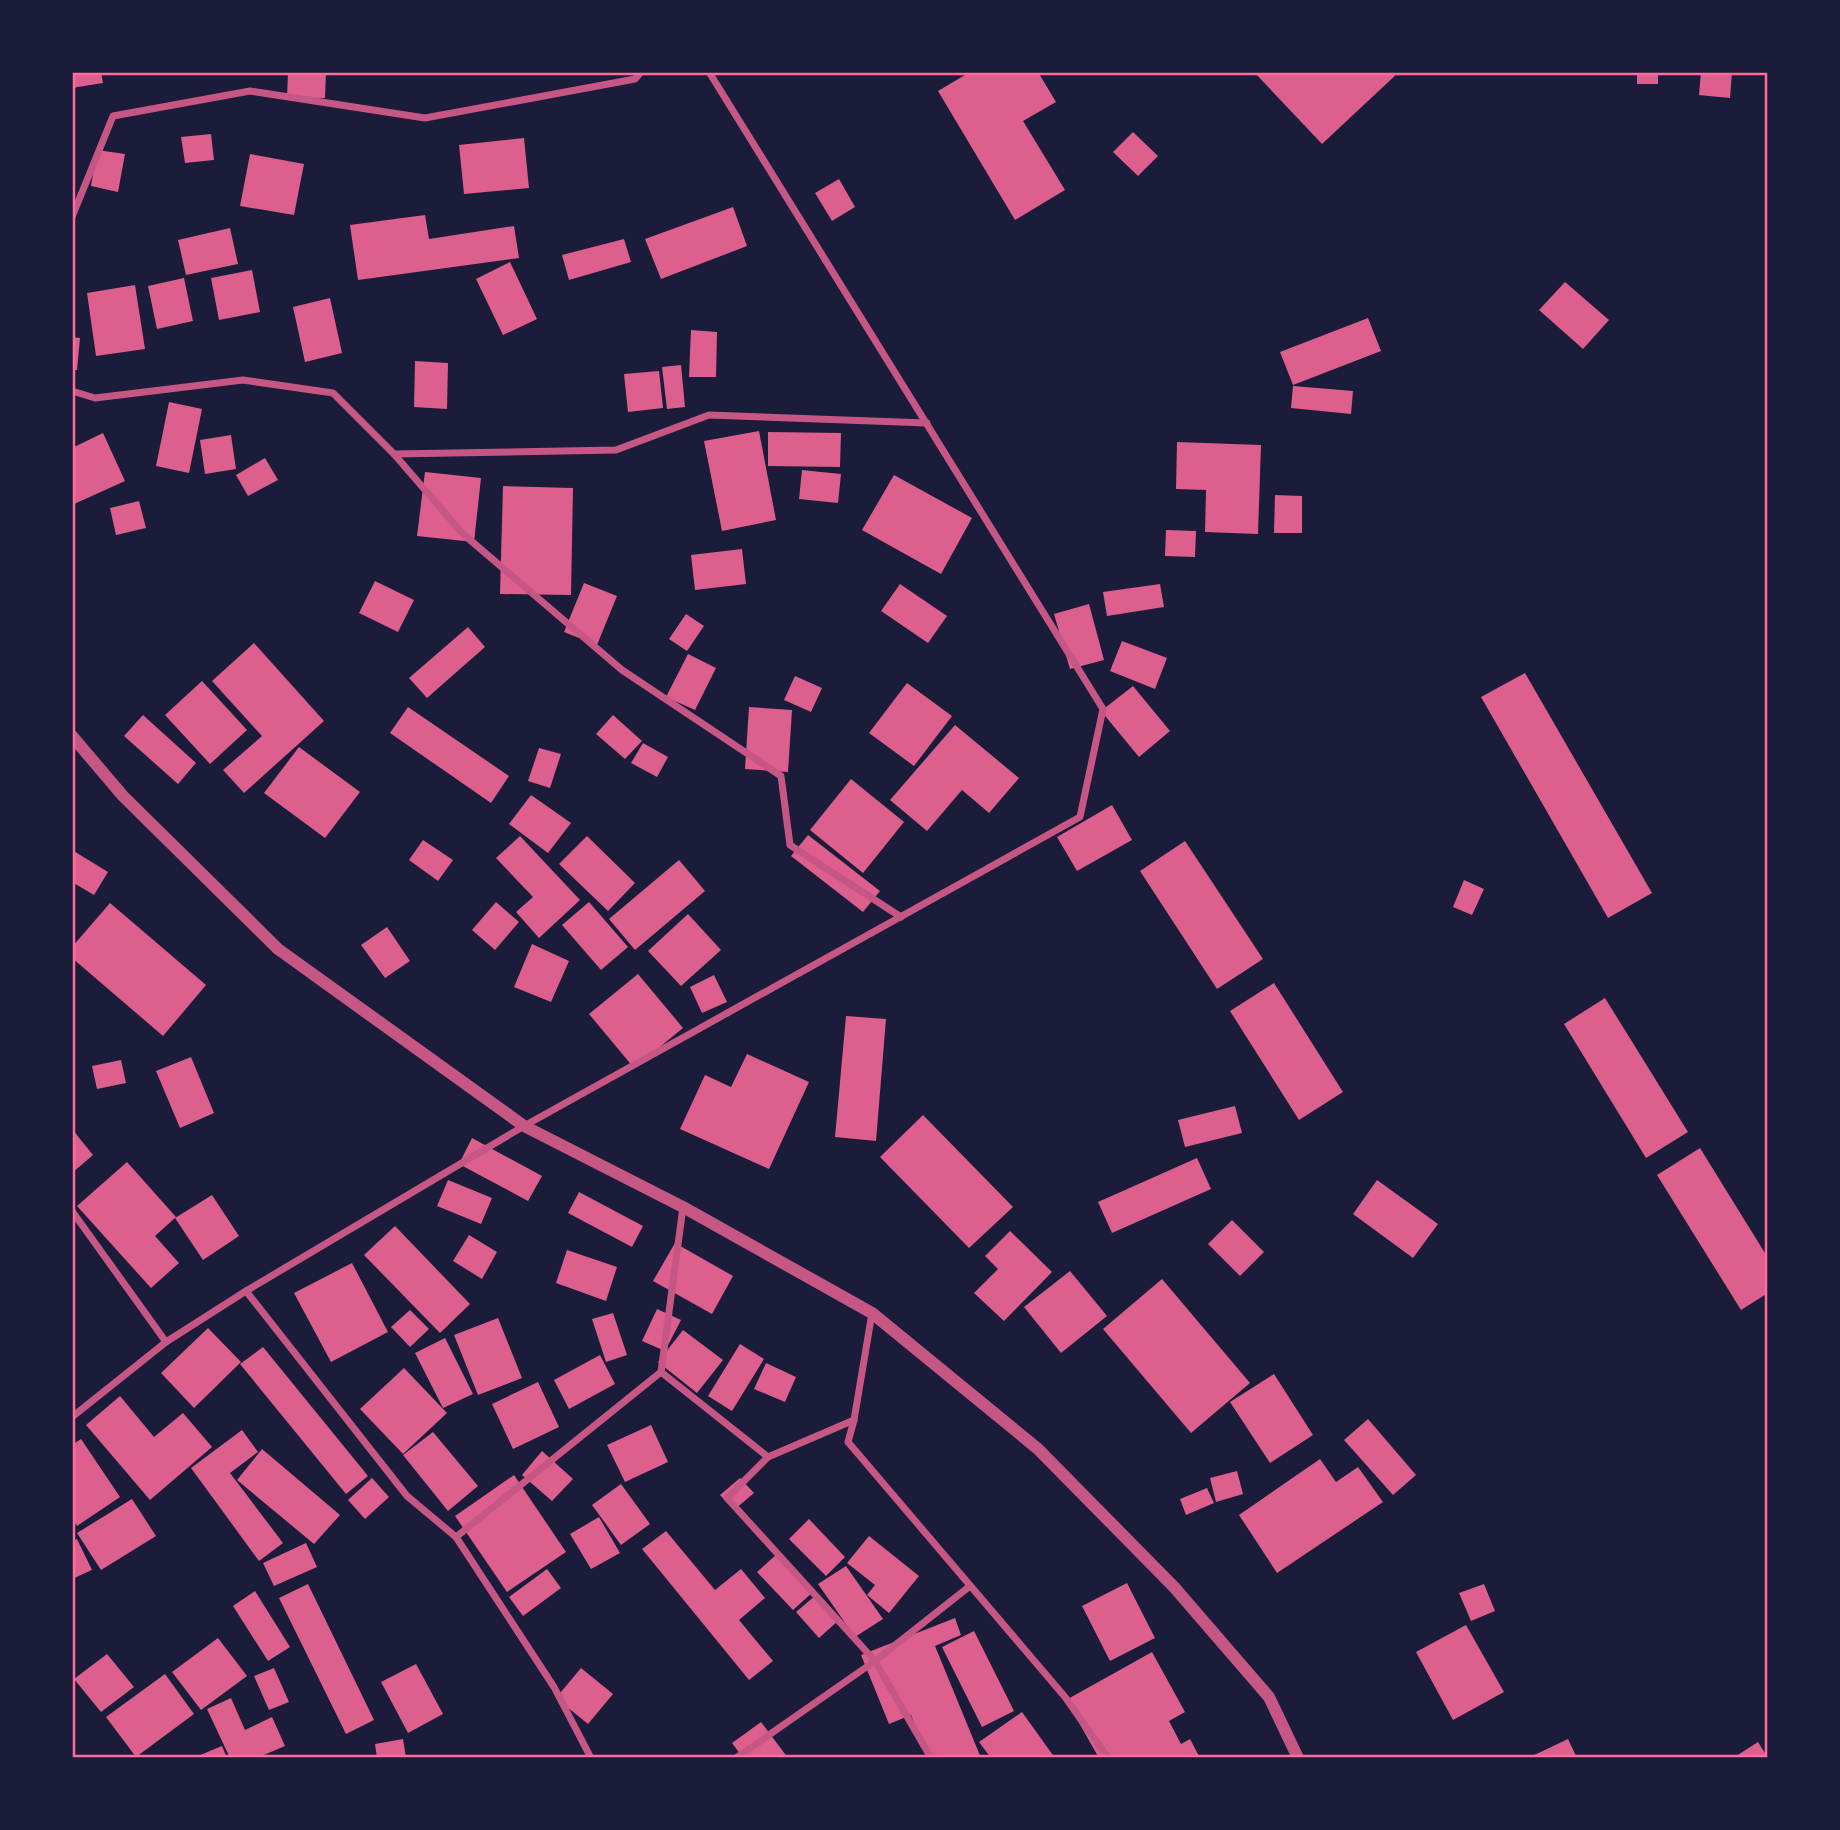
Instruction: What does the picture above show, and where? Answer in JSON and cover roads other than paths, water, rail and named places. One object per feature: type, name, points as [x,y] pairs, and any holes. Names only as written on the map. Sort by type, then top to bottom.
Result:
[{"type":"street","points":[[72,217],[113,116],[250,91],[425,118],[635,79],[641,72]]},
{"type":"street","points":[[72,1417],[166,1342],[246,1291],[524,1126],[1080,817],[1103,709],[709,72]]},
{"type":"street","points":[[72,391],[95,398],[243,380],[333,393],[394,454],[463,534],[622,670],[781,776],[790,845],[901,917]]},
{"type":"street","points":[[394,454],[616,450],[709,415],[927,423]]},
{"type":"street","points":[[72,736],[122,796],[278,949],[524,1126],[683,1207],[872,1312],[1038,1449],[1174,1587],[1269,1697],[1298,1758]]},
{"type":"street","points":[[456,1537],[661,1372],[683,1207]]},
{"type":"street","points":[[72,1211],[166,1342]]},
{"type":"street","points":[[246,1291],[407,1496],[456,1537],[554,1687],[591,1758]]},
{"type":"street","points":[[872,1312],[848,1443],[1065,1697],[1108,1758]]},
{"type":"street","points":[[661,1372],[768,1457]]},
{"type":"street","points":[[854,1420],[768,1457],[726,1498],[875,1661],[931,1758]]},
{"type":"street","points":[[736,1758],[875,1661],[970,1586]]}]
